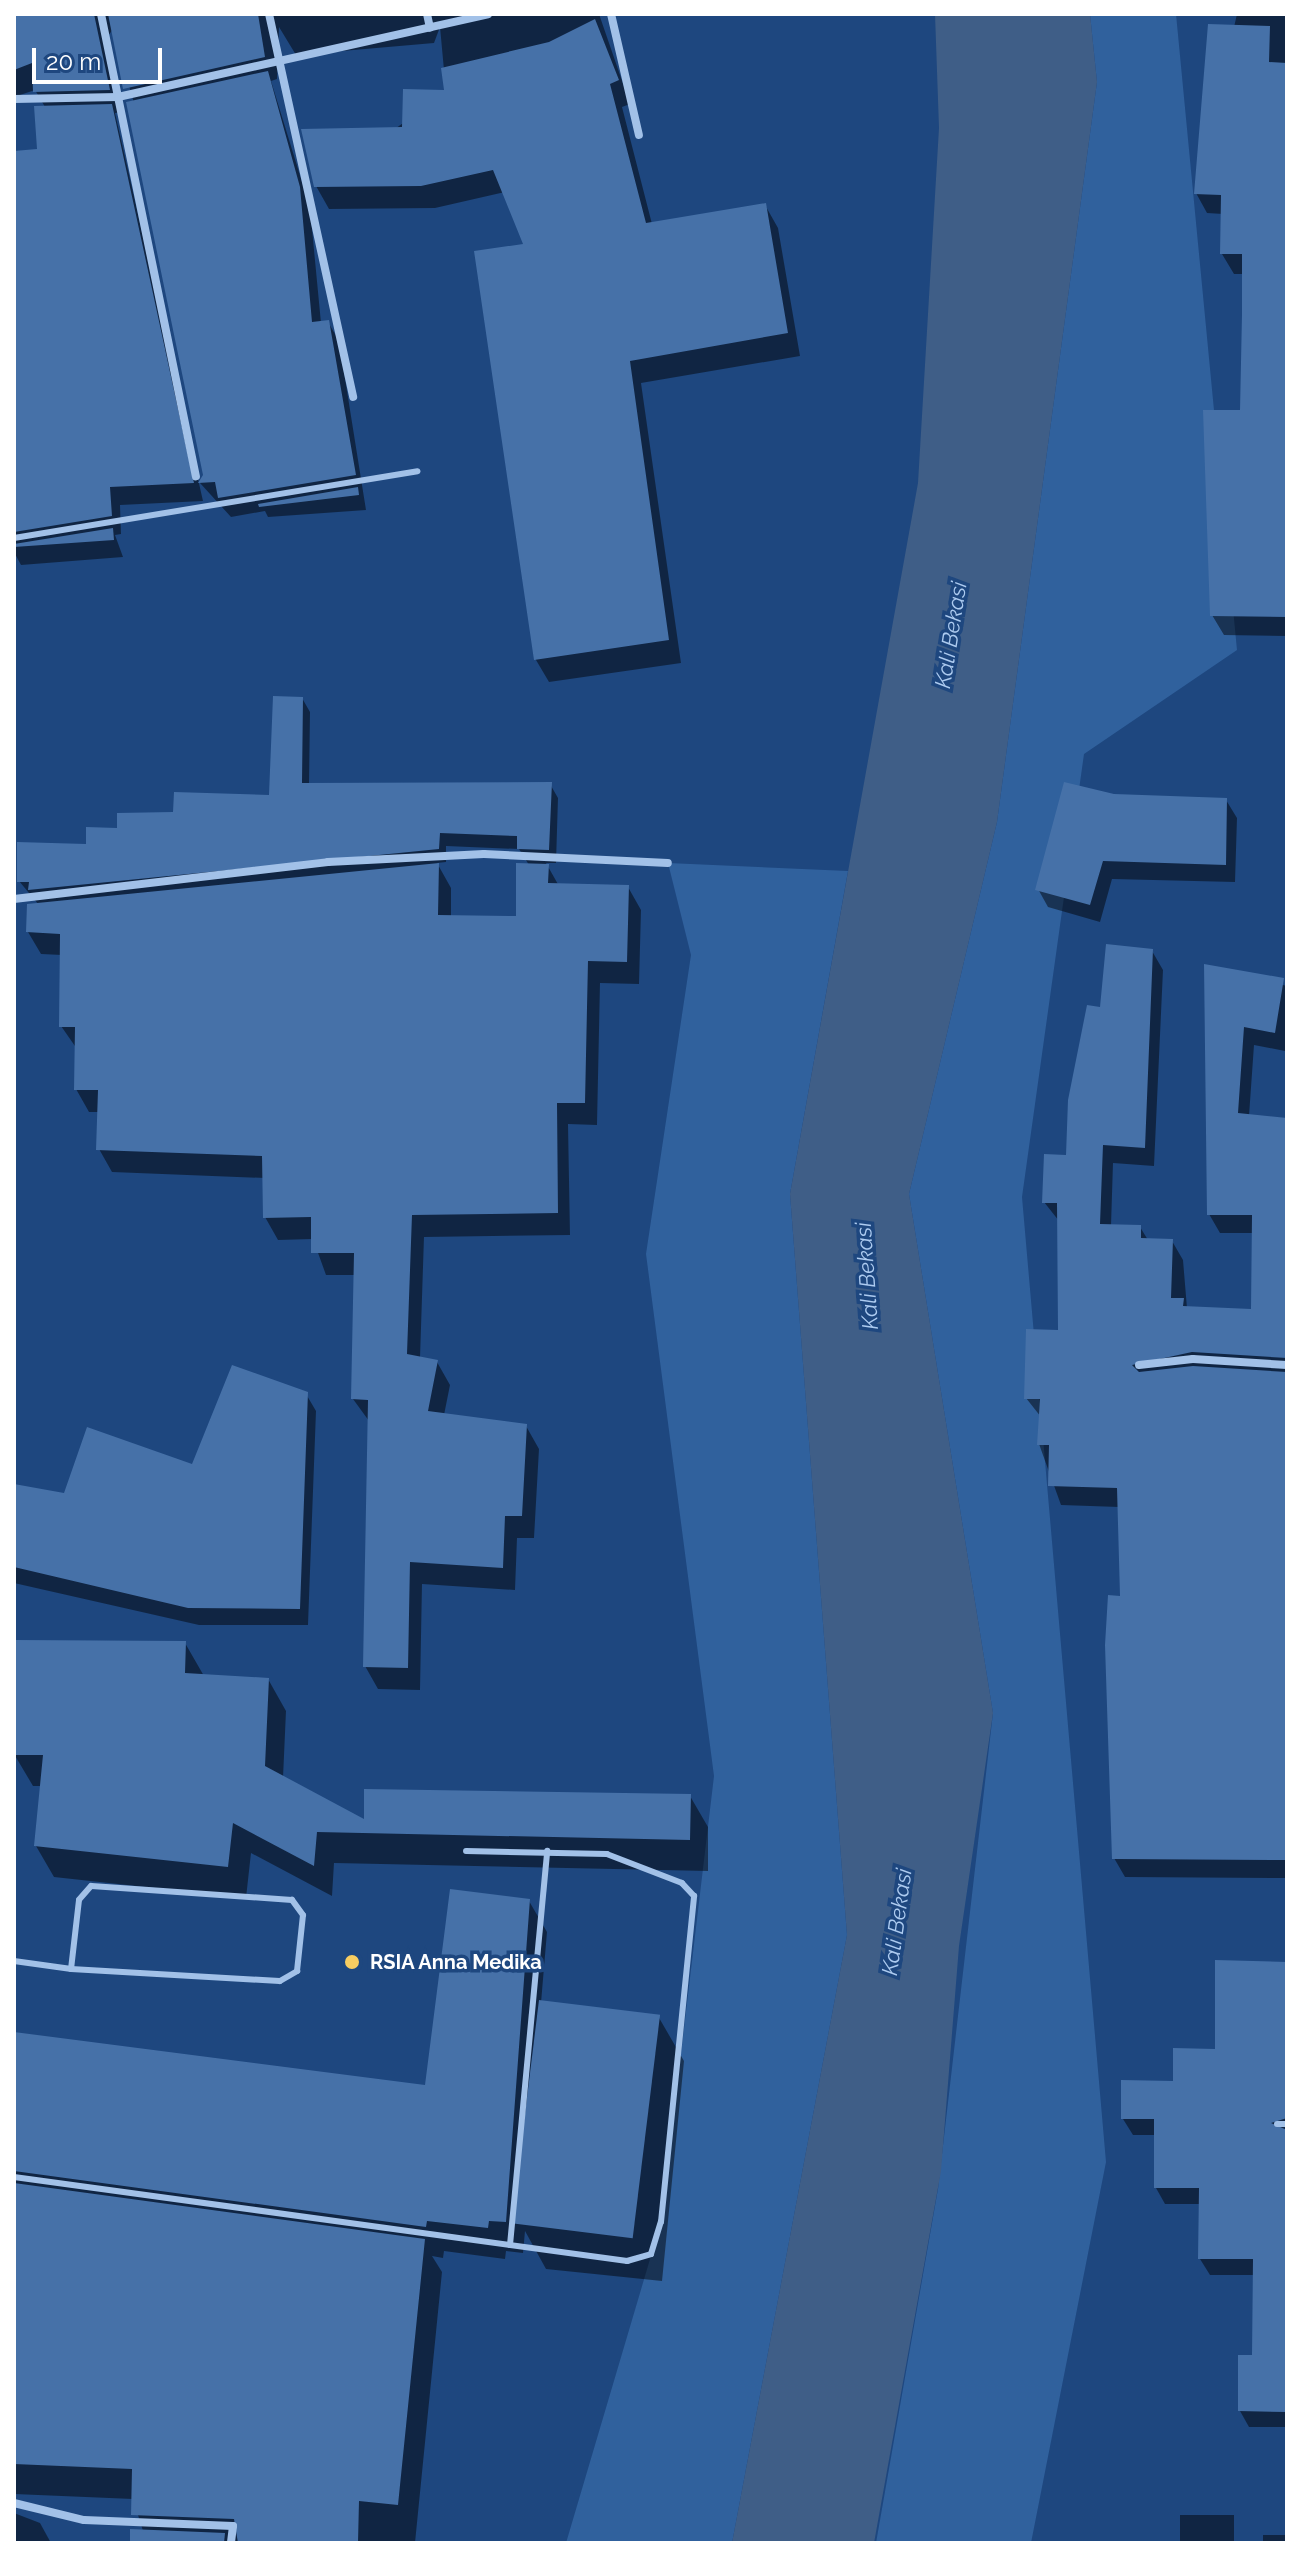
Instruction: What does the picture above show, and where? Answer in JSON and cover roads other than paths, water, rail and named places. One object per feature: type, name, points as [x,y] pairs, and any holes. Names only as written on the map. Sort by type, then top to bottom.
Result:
[{"type":"street","points":[[101,14],[196,476]]},
{"type":"street","points":[[269,14],[353,397]]},
{"type":"street","points":[[427,14],[430,28]]},
{"type":"street","points":[[14,99],[118,97],[488,14]]},
{"type":"street","points":[[611,14],[639,135]]},
{"type":"street","points":[[14,899],[328,862],[484,854],[668,863]]},
{"type":"street","points":[[1139,1365],[1193,1359],[1287,1365]]},
{"type":"street","points":[[14,2503],[84,2520],[233,2526],[231,2543]]},
{"type":"lane","points":[[14,538],[417,471]]},
{"type":"lane","points":[[14,2177],[634,2261],[655,2246],[696,1910],[682,1883],[607,1854],[466,1851]]},
{"type":"lane","points":[[510,2245],[547,1851]]},
{"type":"lane","points":[[14,1961],[71,1969],[280,1981],[297,1971],[303,1915],[292,1900],[91,1886],[79,1900],[71,1969]]},
{"type":"lane","points":[[1277,2124],[1287,2124]]},
{"type":"water","name":"Kali Bekasi","points":[[935,14],[1090,14],[1097,82],[997,822],[909,1194],[993,1713],[959,1946],[941,2171],[874,2543],[732,2543],[847,1935],[790,1194],[918,483],[939,128]]},
{"type":"place","name":"RSIA Anna Medika","points":[[352,1962]]}]
